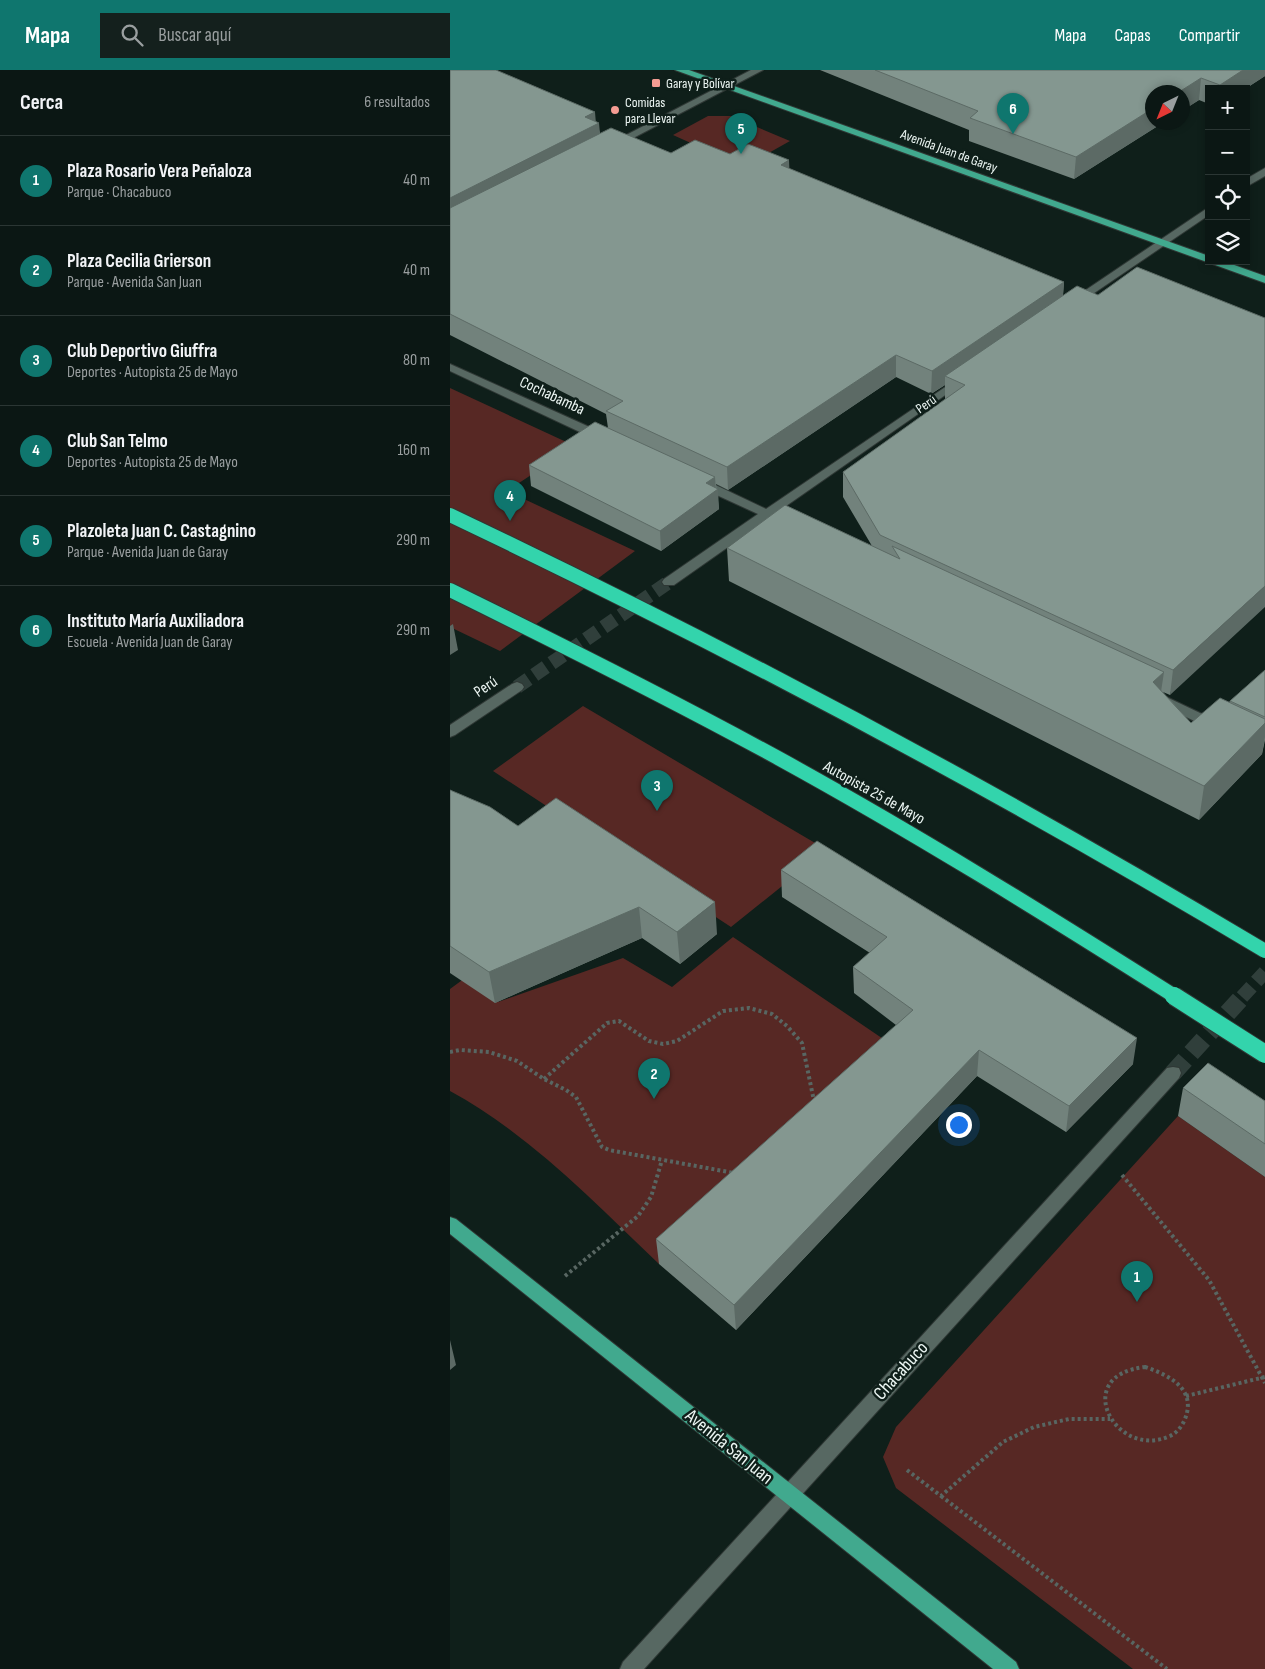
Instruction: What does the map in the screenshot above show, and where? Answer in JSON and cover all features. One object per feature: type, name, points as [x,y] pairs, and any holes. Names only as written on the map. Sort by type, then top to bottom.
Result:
[{"type":"highway","points":[[450,515],[566,569],[843,711],[1044,823],[1265,951]]},
{"type":"highway","name":"Autopista 25 de Mayo","points":[[450,590],[642,685],[882,816],[1066,926],[1265,1054]]},
{"type":"main road","name":"Avenida Juan de Garay","points":[[680,70],[1205,259]]},
{"type":"main road","name":"Avenida Juan de Garay","points":[[1222,265],[1265,280]]},
{"type":"main road","name":"Avenida San Juan","points":[[450,1224],[1009,1669]]},
{"type":"street","points":[[601,150],[758,70]]},
{"type":"street","points":[[1250,181],[1265,171]]},
{"type":"street","points":[[1062,311],[1205,213]]},
{"type":"street","name":"Cochabamba","points":[[450,367],[613,442]]},
{"type":"street","name":"Perú","points":[[669,582],[972,373]]},
{"type":"street","points":[[686,476],[803,530]]},
{"type":"street","name":"Perú","points":[[450,732],[517,687]]},
{"type":"street","points":[[1149,694],[1229,732]]},
{"type":"street","name":"Chacabuco","points":[[630,1669],[1173,1072]]},
{"type":"path","points":[[544,1079],[606,1023],[619,1021],[628,1025],[649,1041],[663,1044],[677,1041],[723,1011],[749,1008],[772,1014],[787,1026],[802,1043],[815,1105]]},
{"type":"path","points":[[450,1052],[460,1050],[489,1052],[518,1061],[544,1079],[576,1097],[602,1147],[742,1174]]},
{"type":"path","points":[[1101,1150],[1209,1280],[1264,1378],[1265,1383]]},
{"type":"path","points":[[540,1296],[638,1216],[647,1206],[652,1198],[662,1160]]},
{"type":"path","points":[[1145,1366],[1159,1369],[1172,1376],[1186,1396],[1188,1408],[1186,1419],[1179,1428],[1171,1436],[1159,1440],[1145,1440],[1133,1437],[1120,1430],[1110,1419],[1105,1394],[1110,1382],[1119,1374],[1131,1368],[1145,1366]]},
{"type":"path","points":[[1186,1396],[1264,1378]]},
{"type":"path","points":[[941,1496],[1003,1442],[1034,1427],[1069,1419],[1110,1419]]},
{"type":"path","points":[[907,1470],[1167,1669]]},
{"type":"shaded area","points":[[708,116],[731,116],[790,141],[744,167],[673,135]]},
{"type":"shaded area","points":[[450,388],[575,446],[507,491],[635,551],[500,651],[450,627]]},
{"type":"shaded area","points":[[583,706],[827,850],[731,927],[493,771]]},
{"type":"shaded area","points":[[733,937],[898,1049],[659,1264],[585,1193],[534,1148],[479,1108],[450,1091],[450,989],[465,978],[498,1002],[623,958],[672,987]]},
{"type":"shaded area","points":[[1178,1116],[1265,1177],[1265,1669],[1133,1669],[896,1488],[883,1457],[896,1427]]},
{"type":"building","points":[[450,70],[496,70],[595,112],[585,117],[599,123],[450,198]]},
{"type":"building","points":[[875,70],[1243,70],[1220,85],[1201,78],[1190,85],[1145,85],[1145,113],[1076,157],[970,118],[978,111]]},
{"type":"building","points":[[611,128],[671,153],[695,140],[730,154],[748,144],[789,160],[781,165],[1064,282],[932,371],[896,355],[727,467],[606,411],[623,401],[450,314],[450,208]]},
{"type":"building","points":[[1137,267],[1265,318],[1265,586],[1173,670],[880,535],[843,472],[965,385],[945,376],[1077,286],[1098,295]]},
{"type":"building","points":[[595,422],[715,477],[706,483],[718,489],[660,531],[529,465]]},
{"type":"building","points":[[785,505],[900,559],[892,546],[1164,672],[1153,682],[1191,723],[1220,698],[1265,719],[1265,723],[1204,786],[727,548]]},
{"type":"building","points":[[1265,670],[1265,717],[1230,701]]},
{"type":"building","points":[[450,790],[490,807],[518,826],[556,798],[715,902],[677,932],[639,907],[489,972],[450,946]]},
{"type":"building","points":[[817,841],[1137,1038],[1069,1106],[979,1050],[734,1305],[656,1239],[913,1010],[853,967],[887,937],[781,870]]},
{"type":"building","points":[[1208,1063],[1265,1101],[1265,1144],[1183,1088]]},
{"type":"tunnel","points":[[517,687],[669,582]]},
{"type":"tunnel","points":[[1242,997],[1265,972]]},
{"type":"tunnel","points":[[1173,1073],[1243,996]]},
{"type":"place","name":"Garay y Bolívar","points":[[656,83]]},
{"type":"place","name":"Comidas para Llevar","points":[[615,110]]},
{"type":"place","name":"Instituto María Auxiliadora","points":[[1013,134]]},
{"type":"place","name":"Plazoleta Juan C. Castagnino","points":[[741,154]]},
{"type":"place","name":"Club San Telmo","points":[[510,521]]},
{"type":"place","name":"Club Deportivo Giuffra","points":[[657,811]]},
{"type":"place","name":"Plaza Cecilia Grierson","points":[[654,1099]]},
{"type":"place","name":"Plaza Rosario Vera Peñaloza","points":[[1137,1302]]}]
